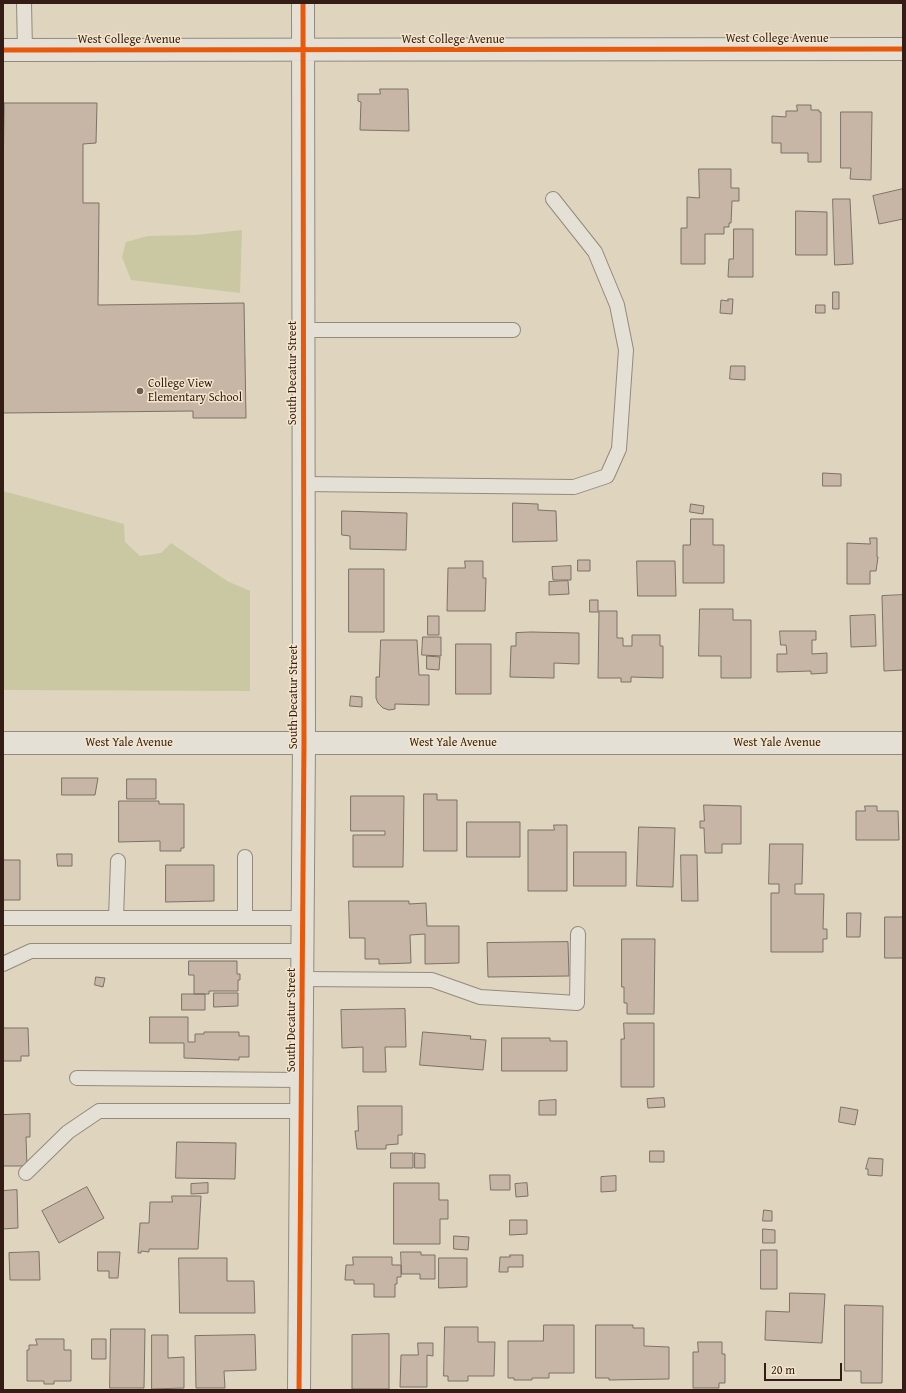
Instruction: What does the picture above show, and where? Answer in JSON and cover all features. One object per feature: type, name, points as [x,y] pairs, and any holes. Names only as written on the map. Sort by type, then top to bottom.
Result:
[{"type":"street","name":"South Decatur Street","points":[[299,1390],[304,743],[303,3]]},
{"type":"street","name":"West College Avenue","points":[[3,50],[903,49]]},
{"type":"street","name":"West Yale Avenue","points":[[3,743],[903,743]]},
{"type":"lane","points":[[24,3],[25,50]]},
{"type":"lane","points":[[303,484],[574,487],[607,476],[619,449],[626,350],[617,306],[595,252],[553,199]]},
{"type":"lane","points":[[303,330],[513,330]]},
{"type":"lane","points":[[245,857],[245,918]]},
{"type":"lane","points":[[116,918],[118,861]]},
{"type":"lane","points":[[3,918],[303,918]]},
{"type":"lane","points":[[302,979],[432,980],[480,997],[577,1003],[578,934]]},
{"type":"lane","points":[[3,964],[31,951],[302,951]]},
{"type":"lane","points":[[76,1078],[301,1080]]},
{"type":"lane","points":[[26,1173],[68,1132],[99,1111],[301,1111]]},
{"type":"shaded area","points":[[242,230],[240,293],[131,280],[122,257],[126,242],[148,236],[195,235]]},
{"type":"shaded area","points":[[3,491],[124,524],[125,542],[140,556],[161,553],[171,543],[227,581],[250,591],[250,691],[3,690]]},
{"type":"building","points":[[380,89],[408,89],[409,131],[360,130],[361,102],[358,101],[358,94],[380,94]]},
{"type":"building","points":[[3,103],[4,103],[3,199]]},
{"type":"building","points":[[4,103],[97,103],[96,143],[83,144],[83,203],[99,203],[98,305],[244,303],[246,418],[193,418],[193,411],[3,413]]},
{"type":"building","points":[[797,105],[811,105],[811,110],[819,110],[819,112],[821,112],[821,162],[808,162],[808,153],[781,153],[781,143],[772,143],[772,116],[786,117],[786,111],[797,111]]},
{"type":"building","points":[[841,112],[872,112],[871,180],[850,179],[851,168],[841,168]]},
{"type":"building","points":[[699,169],[731,169],[731,188],[739,188],[739,201],[732,201],[731,223],[729,223],[729,227],[724,227],[724,234],[705,234],[705,264],[681,264],[681,228],[687,228],[687,197],[699,198]]},
{"type":"building","points":[[903,189],[903,219],[879,224],[873,196]]},
{"type":"building","points":[[833,199],[850,199],[853,264],[835,265]]},
{"type":"building","points":[[796,211],[827,212],[827,255],[796,255]]},
{"type":"building","points":[[734,229],[753,229],[753,277],[728,277],[729,259],[733,259]]},
{"type":"building","points":[[833,292],[839,292],[839,309],[833,309]]},
{"type":"building","points":[[728,299],[733,299],[732,314],[720,313],[721,300],[728,301]]},
{"type":"building","points":[[816,305],[825,305],[825,313],[816,313]]},
{"type":"building","points":[[731,366],[745,366],[745,380],[730,379]]},
{"type":"building","points":[[823,473],[841,474],[841,486],[823,486]]},
{"type":"building","points":[[513,503],[538,504],[538,510],[556,511],[557,541],[513,542]]},
{"type":"building","points":[[691,504],[704,506],[703,514],[690,512]]},
{"type":"building","points":[[342,511],[407,513],[406,550],[350,549],[350,536],[342,535]]},
{"type":"building","points":[[691,519],[713,519],[713,545],[724,545],[724,583],[683,583],[683,545],[690,545]]},
{"type":"building","points":[[870,538],[877,538],[878,557],[876,571],[870,571],[870,584],[847,584],[847,543],[870,544]]},
{"type":"building","points":[[578,560],[590,560],[590,571],[578,571]]},
{"type":"building","points":[[465,561],[483,561],[483,578],[486,578],[485,611],[447,611],[448,568],[465,568]]},
{"type":"building","points":[[637,561],[675,561],[676,596],[638,596]]},
{"type":"building","points":[[571,566],[571,580],[553,580],[552,567]]},
{"type":"building","points":[[349,569],[384,569],[384,632],[349,632]]},
{"type":"building","points":[[568,581],[569,594],[549,595],[549,582]]},
{"type":"building","points":[[903,595],[903,670],[884,671],[882,596]]},
{"type":"building","points":[[590,600],[598,600],[598,611],[617,611],[617,638],[623,638],[623,646],[632,646],[632,635],[660,635],[660,646],[663,646],[663,678],[631,677],[631,682],[621,682],[621,678],[598,678],[599,612],[590,612]]},
{"type":"building","points":[[700,609],[733,609],[733,620],[751,620],[751,678],[721,678],[721,656],[699,656]]},
{"type":"building","points":[[875,615],[876,646],[851,647],[850,616]]},
{"type":"building","points":[[428,616],[439,616],[439,635],[428,635]]},
{"type":"building","points":[[780,631],[816,631],[816,640],[812,640],[812,654],[827,653],[827,673],[811,674],[811,671],[777,672],[777,654],[787,654],[786,645],[781,645]]},
{"type":"building","points":[[516,633],[579,633],[579,664],[554,663],[554,678],[510,677],[511,646],[516,646]]},
{"type":"building","points":[[423,637],[441,637],[441,656],[422,655]]},
{"type":"building","points":[[381,640],[417,640],[419,675],[429,675],[429,705],[395,704],[395,709],[389,710],[383,708],[378,703],[376,698],[376,677],[379,677]]},
{"type":"building","points":[[456,644],[491,644],[491,694],[456,694]]},
{"type":"building","points":[[427,656],[440,657],[439,670],[427,669]]},
{"type":"building","points":[[351,696],[362,697],[362,707],[350,706]]},
{"type":"building","points":[[62,778],[98,778],[95,795],[62,795]]},
{"type":"building","points":[[127,779],[156,779],[156,799],[127,799]]},
{"type":"building","points":[[424,794],[437,794],[437,800],[457,800],[457,851],[424,851]]},
{"type":"building","points":[[351,796],[404,796],[403,867],[353,867],[353,835],[385,835],[385,831],[351,831]]},
{"type":"building","points":[[119,801],[159,801],[159,804],[184,804],[184,848],[181,848],[181,851],[160,851],[160,841],[119,842]]},
{"type":"building","points":[[704,805],[741,806],[741,844],[722,844],[722,853],[705,853],[704,828],[700,828],[700,821],[704,821]]},
{"type":"building","points":[[865,806],[877,806],[877,811],[898,811],[899,840],[856,840],[856,811],[865,811]]},
{"type":"building","points":[[467,822],[520,822],[520,857],[467,857]]},
{"type":"building","points":[[554,825],[567,825],[567,891],[528,891],[528,830],[554,830]]},
{"type":"building","points":[[639,827],[675,828],[673,887],[637,886]]},
{"type":"building","points":[[770,844],[803,844],[802,884],[795,884],[795,894],[824,894],[823,929],[827,929],[827,939],[823,939],[823,952],[771,952],[771,893],[779,893],[779,884],[769,884]]},
{"type":"building","points":[[574,852],[626,852],[626,886],[574,886]]},
{"type":"building","points":[[57,854],[72,854],[72,866],[58,866]]},
{"type":"building","points":[[681,855],[697,855],[698,901],[682,901]]},
{"type":"building","points":[[3,860],[20,860],[20,900],[3,900]]},
{"type":"building","points":[[166,865],[214,865],[214,901],[166,902]]},
{"type":"building","points":[[349,901],[409,901],[409,904],[426,903],[427,926],[459,926],[459,963],[425,964],[425,934],[410,935],[411,963],[379,964],[379,959],[365,959],[365,938],[350,938]]},
{"type":"building","points":[[847,913],[861,913],[860,937],[847,937]]},
{"type":"building","points":[[885,917],[903,917],[903,958],[885,958]]},
{"type":"building","points":[[622,939],[655,939],[654,1014],[627,1014],[627,1003],[624,1003],[624,987],[622,987]]},
{"type":"building","points":[[568,942],[569,976],[488,977],[487,943]]},
{"type":"building","points":[[189,961],[237,961],[237,974],[240,974],[240,980],[238,980],[238,991],[209,991],[209,994],[194,994],[194,975],[189,975]]},
{"type":"building","points":[[96,977],[105,978],[103,987],[95,985]]},
{"type":"building","points":[[214,993],[238,993],[238,1006],[214,1007]]},
{"type":"building","points":[[182,994],[205,994],[205,1010],[182,1010]]},
{"type":"building","points":[[405,1009],[406,1047],[385,1047],[386,1072],[363,1072],[363,1047],[342,1048],[341,1010]]},
{"type":"building","points":[[150,1017],[188,1017],[188,1042],[195,1042],[195,1034],[204,1034],[204,1032],[239,1032],[239,1036],[249,1036],[249,1057],[239,1057],[239,1060],[184,1058],[184,1043],[150,1043]]},
{"type":"building","points":[[624,1023],[654,1023],[654,1087],[621,1087],[621,1039],[624,1039]]},
{"type":"building","points":[[3,1028],[28,1028],[29,1056],[21,1056],[21,1061],[3,1061]]},
{"type":"building","points":[[423,1032],[471,1036],[470,1039],[486,1040],[483,1070],[420,1065]]},
{"type":"building","points":[[502,1038],[550,1038],[550,1041],[567,1041],[567,1071],[502,1071]]},
{"type":"building","points":[[664,1098],[665,1107],[648,1108],[647,1099]]},
{"type":"building","points":[[556,1100],[556,1115],[539,1115],[539,1101]]},
{"type":"building","points":[[358,1106],[402,1106],[402,1135],[398,1135],[398,1144],[386,1145],[386,1149],[357,1149],[355,1131],[358,1131]]},
{"type":"building","points":[[841,1107],[858,1110],[855,1125],[839,1122]]},
{"type":"building","points":[[30,1114],[30,1137],[26,1137],[27,1166],[3,1166],[3,1115]]},
{"type":"building","points":[[177,1142],[236,1143],[235,1179],[176,1178]]},
{"type":"building","points":[[650,1151],[664,1151],[664,1162],[650,1162]]},
{"type":"building","points":[[391,1153],[413,1153],[413,1168],[391,1168]]},
{"type":"building","points":[[415,1153],[425,1154],[425,1168],[415,1168]]},
{"type":"building","points":[[869,1158],[883,1159],[882,1176],[868,1175],[868,1169],[866,1169]]},
{"type":"building","points":[[490,1175],[510,1175],[510,1190],[491,1190]]},
{"type":"building","points":[[616,1176],[616,1191],[601,1192],[601,1177]]},
{"type":"building","points":[[208,1183],[208,1193],[191,1194],[191,1184]]},
{"type":"building","points":[[394,1183],[439,1183],[439,1200],[448,1200],[448,1219],[440,1219],[440,1244],[394,1244]]},
{"type":"building","points":[[527,1183],[528,1196],[516,1197],[515,1184]]},
{"type":"building","points":[[87,1187],[104,1218],[59,1243],[42,1211]]},
{"type":"building","points":[[17,1190],[18,1228],[3,1229],[3,1191]]},
{"type":"building","points":[[172,1196],[201,1196],[198,1249],[149,1249],[149,1252],[141,1251],[141,1253],[138,1253],[140,1223],[149,1223],[150,1202],[172,1202]]},
{"type":"building","points":[[764,1210],[772,1211],[772,1221],[763,1221]]},
{"type":"building","points":[[510,1220],[527,1220],[527,1234],[510,1235]]},
{"type":"building","points":[[763,1229],[775,1230],[775,1243],[763,1243]]},
{"type":"building","points":[[454,1236],[469,1237],[468,1250],[454,1249]]},
{"type":"building","points":[[761,1250],[777,1250],[777,1289],[761,1289]]},
{"type":"building","points":[[39,1252],[40,1280],[10,1280],[9,1253]]},
{"type":"building","points":[[98,1252],[120,1252],[118,1278],[109,1278],[109,1271],[98,1271]]},
{"type":"building","points":[[401,1252],[421,1252],[421,1255],[435,1255],[435,1279],[420,1279],[420,1274],[402,1274]]},
{"type":"building","points":[[510,1255],[523,1255],[523,1267],[508,1267],[508,1272],[499,1272],[500,1257],[510,1257]]},
{"type":"building","points":[[353,1257],[392,1257],[392,1265],[401,1265],[401,1277],[397,1277],[397,1284],[395,1284],[395,1297],[374,1297],[374,1284],[354,1284],[354,1280],[345,1280],[346,1265],[353,1265]]},
{"type":"building","points":[[179,1258],[227,1258],[227,1281],[254,1281],[255,1313],[180,1313]]},
{"type":"building","points":[[439,1258],[467,1258],[467,1287],[439,1288]]},
{"type":"building","points":[[790,1293],[825,1294],[822,1343],[765,1340],[766,1311],[789,1312]]},
{"type":"building","points":[[845,1305],[883,1306],[882,1383],[861,1383],[861,1371],[845,1371]]},
{"type":"building","points":[[544,1325],[574,1325],[574,1373],[549,1373],[549,1378],[532,1378],[532,1380],[514,1380],[514,1378],[508,1378],[508,1341],[543,1341]]},
{"type":"building","points":[[596,1325],[633,1325],[633,1328],[644,1328],[644,1346],[669,1347],[669,1379],[609,1380],[609,1378],[596,1378]]},
{"type":"building","points":[[445,1327],[478,1327],[478,1342],[495,1342],[494,1376],[468,1376],[468,1381],[448,1381],[448,1376],[444,1376]]},
{"type":"building","points":[[111,1329],[145,1329],[144,1388],[110,1388]]},
{"type":"building","points":[[389,1334],[389,1389],[352,1389],[352,1335]]},
{"type":"building","points":[[152,1335],[168,1335],[168,1358],[184,1357],[184,1388],[152,1389]]},
{"type":"building","points":[[255,1335],[256,1370],[224,1371],[225,1388],[196,1388],[195,1336]]},
{"type":"building","points":[[36,1339],[64,1339],[64,1350],[71,1350],[71,1381],[54,1381],[54,1384],[44,1384],[44,1381],[27,1381],[27,1350],[29,1350],[29,1345],[37,1345]]},
{"type":"building","points":[[92,1339],[106,1339],[106,1359],[92,1359]]},
{"type":"building","points":[[698,1342],[722,1342],[722,1354],[725,1354],[725,1383],[719,1383],[719,1388],[693,1388],[693,1352],[698,1352]]},
{"type":"building","points":[[418,1343],[433,1343],[433,1356],[427,1355],[427,1387],[400,1387],[401,1355],[418,1355]]},
{"type":"cycle path","points":[[299,1390],[304,743],[303,3]]},
{"type":"cycle path","points":[[3,50],[903,49]]},
{"type":"place","name":"College View Elementary School","points":[[140,391]]}]
